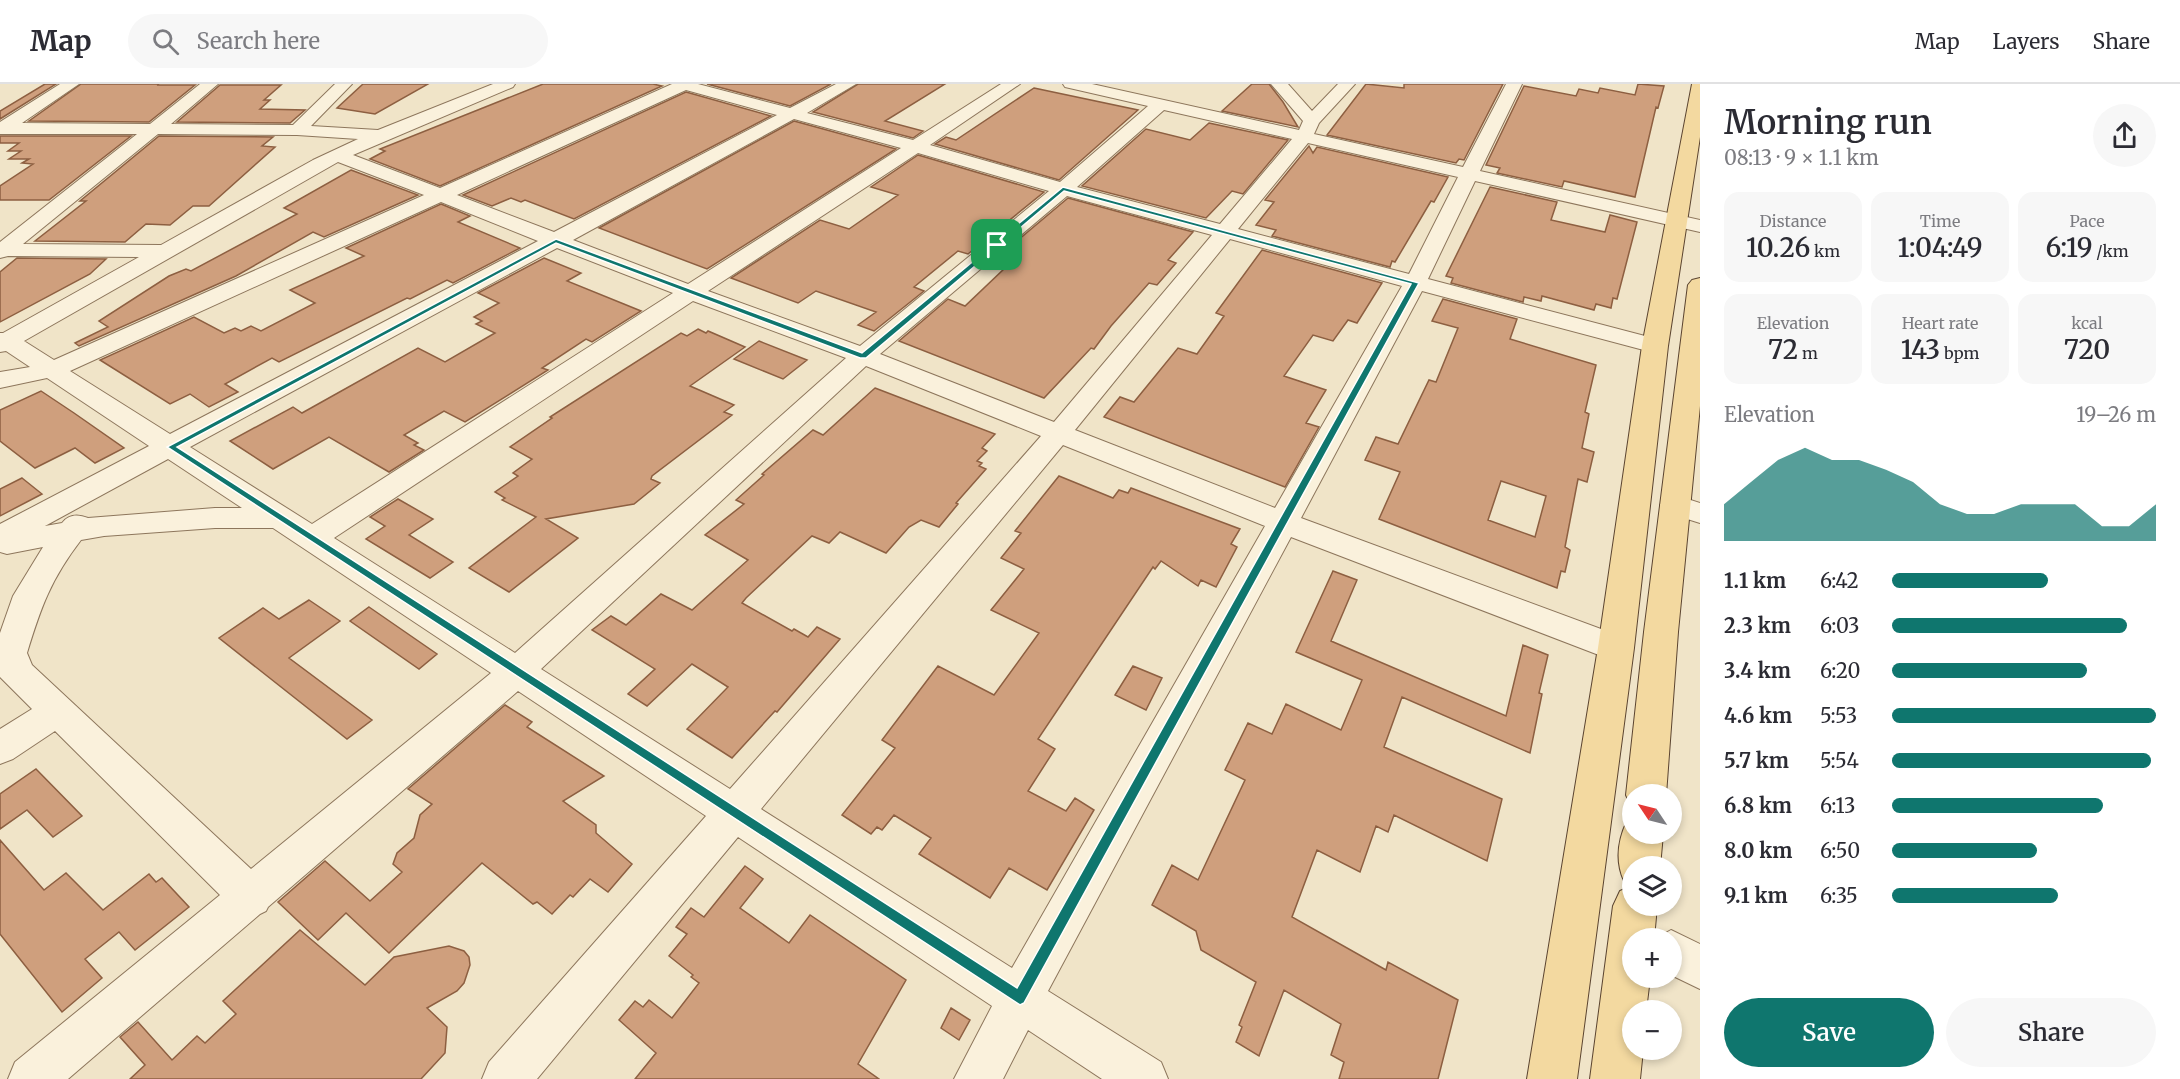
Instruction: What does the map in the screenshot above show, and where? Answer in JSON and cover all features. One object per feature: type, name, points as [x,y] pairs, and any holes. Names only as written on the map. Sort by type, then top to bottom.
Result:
[{"type":"main road","points":[[1552,1079],[1616,648],[1654,346],[1688,223],[1700,84]]},
{"type":"main road","points":[[1648,784],[1688,509],[1700,285]]},
{"type":"main road","points":[[1615,1079],[1634,988]]},
{"type":"street","points":[[0,129],[71,84]]},
{"type":"street","points":[[1,250],[210,84]]},
{"type":"street","points":[[297,130],[344,84]]},
{"type":"street","points":[[421,118],[470,84]]},
{"type":"street","points":[[2,342],[337,155],[507,84]]},
{"type":"street","points":[[0,380],[52,370],[684,84],[1063,189],[1654,346]]},
{"type":"street","points":[[0,537],[848,84]]},
{"type":"street","points":[[312,538],[1012,84]]},
{"type":"street","points":[[1071,84],[1140,95],[1308,129],[1468,173],[1688,223]]},
{"type":"street","points":[[1279,84],[1308,129]]},
{"type":"street","points":[[506,1079],[1059,433],[1347,84]]},
{"type":"street","points":[[978,1079],[1020,998],[1415,283],[1514,84]]},
{"type":"street","points":[[32,1079],[517,671],[863,356],[1063,189],[1140,95]]},
{"type":"street","points":[[0,129],[297,130],[381,135]]},
{"type":"street","points":[[337,155],[689,292],[863,356],[1282,522],[1616,648]]},
{"type":"street","points":[[1,250],[164,250]]},
{"type":"street","points":[[2,342],[52,370],[1144,1079]]},
{"type":"street","points":[[117,475],[56,551],[29,596],[10,653],[10,666],[251,897]]},
{"type":"street","points":[[0,544],[104,526],[214,518],[281,518]]},
{"type":"street","points":[[0,748],[57,711]]},
{"type":"street","points":[[1682,955],[1700,966]]},
{"type":"building","points":[[45,84],[56,84],[0,119],[0,111]]},
{"type":"building","points":[[81,84],[195,85],[149,122],[29,121]]},
{"type":"building","points":[[363,84],[428,84],[375,114],[337,108]]},
{"type":"building","points":[[543,84],[653,84],[662,86],[440,186],[370,159],[385,151],[380,149]]},
{"type":"building","points":[[707,84],[831,84],[790,106]]},
{"type":"building","points":[[858,84],[945,84],[885,121],[923,131],[913,138],[813,112]]},
{"type":"building","points":[[1252,84],[1269,84],[1298,127],[1222,111]]},
{"type":"building","points":[[1366,84],[1404,88],[1404,84],[1503,84],[1464,160],[1459,159],[1456,163],[1327,135]]},
{"type":"building","points":[[1638,84],[1664,86],[1658,108],[1656,107],[1635,197],[1564,181],[1562,187],[1497,173],[1500,168],[1486,165],[1524,86],[1576,96],[1579,89],[1598,93],[1600,88],[1635,95]]},
{"type":"building","points":[[220,85],[281,85],[264,100],[270,100],[260,109],[305,110],[290,123],[177,122]]},
{"type":"building","points":[[1034,88],[1138,110],[1059,180],[935,144],[946,137],[956,140]]},
{"type":"building","points":[[686,92],[771,116],[574,219],[525,200],[521,202],[511,198],[492,206],[463,195]]},
{"type":"building","points":[[794,121],[896,149],[707,269],[599,228]]},
{"type":"building","points":[[1209,123],[1288,140],[1243,194],[1232,191],[1206,218],[1082,186],[1146,129],[1190,140]]},
{"type":"building","points":[[0,136],[131,136],[49,200],[0,200],[0,186],[33,164],[22,163],[29,159],[9,159],[21,151],[8,151],[19,143],[0,143]]},
{"type":"building","points":[[159,136],[273,137],[262,146],[275,147],[209,206],[193,206],[170,225],[146,224],[125,242],[35,241],[86,201],[80,201]]},
{"type":"building","points":[[1309,146],[1313,153],[1317,147],[1448,177],[1390,267],[1272,236],[1276,230],[1256,225],[1274,202],[1265,200]]},
{"type":"building","points":[[918,155],[1044,192],[968,254],[958,251],[914,287],[924,291],[874,331],[858,325],[876,312],[816,291],[798,303],[731,278],[820,220],[849,229],[898,195],[871,187]]},
{"type":"building","points":[[351,170],[418,195],[324,237],[313,232],[236,276],[79,346],[75,343],[108,327],[99,321],[169,276],[186,269],[191,271],[297,214],[284,208]]},
{"type":"building","points":[[1490,187],[1557,202],[1551,220],[1605,232],[1610,215],[1637,222],[1617,299],[1613,298],[1611,308],[1596,304],[1594,310],[1542,296],[1541,301],[1524,297],[1523,302],[1451,283],[1453,278],[1446,276]]},
{"type":"building","points":[[1068,198],[1193,232],[1168,260],[1176,263],[1157,285],[1149,283],[1094,349],[1091,348],[1044,398],[899,341],[948,299],[965,306],[1006,267],[992,262]]},
{"type":"building","points":[[441,204],[470,216],[458,222],[520,248],[453,283],[447,280],[410,299],[407,298],[279,362],[272,358],[225,384],[238,392],[209,407],[190,394],[170,404],[100,360],[194,317],[224,333],[235,328],[241,331],[251,326],[261,331],[315,303],[290,290],[364,256],[346,248]]},
{"type":"building","points":[[1262,250],[1382,283],[1357,323],[1348,320],[1333,341],[1313,335],[1284,376],[1326,390],[1306,423],[1319,427],[1285,487],[1104,417],[1120,397],[1134,402],[1178,348],[1197,354],[1224,316],[1216,313]]},
{"type":"building","points":[[17,258],[106,259],[90,274],[0,322],[0,272]]},
{"type":"building","points":[[544,258],[581,273],[567,281],[641,311],[592,342],[586,339],[542,368],[548,370],[465,422],[444,411],[404,435],[418,443],[414,445],[424,450],[389,472],[329,437],[273,469],[230,441],[293,407],[302,413],[418,348],[445,362],[495,333],[476,324],[482,321],[474,317],[499,303],[478,293]]},
{"type":"building","points":[[1443,299],[1517,319],[1510,339],[1596,365],[1585,412],[1589,414],[1582,448],[1594,452],[1587,482],[1578,479],[1565,547],[1570,550],[1565,572],[1561,571],[1557,588],[1379,519],[1400,472],[1365,460],[1376,437],[1398,444],[1429,380],[1436,382],[1458,328],[1432,321]],"holes":[[[1501,481],[1546,496],[1535,537],[1488,520]]]},
{"type":"building","points":[[698,329],[745,347],[690,386],[734,405],[724,412],[732,415],[652,476],[651,479],[660,483],[634,504],[546,519],[578,538],[509,592],[469,568],[536,517],[502,500],[505,498],[495,492],[518,476],[513,473],[532,459],[510,447],[552,418],[550,417],[681,333],[687,336]]},
{"type":"building","points":[[759,341],[807,360],[783,379],[734,359]]},
{"type":"building","points":[[875,388],[995,434],[982,448],[987,451],[977,461],[982,463],[979,466],[986,469],[956,503],[958,504],[939,527],[921,520],[909,527],[886,553],[840,532],[829,543],[812,536],[746,598],[742,603],[792,631],[794,629],[808,637],[817,627],[840,639],[777,712],[775,711],[732,758],[687,729],[728,687],[692,664],[647,706],[628,694],[655,669],[592,630],[611,616],[626,625],[661,594],[692,610],[748,560],[705,535],[744,504],[736,500],[764,475],[762,474],[813,430],[823,435]]},
{"type":"building","points":[[41,391],[124,448],[95,463],[75,448],[35,468],[0,441],[0,410]]},
{"type":"building","points":[[1059,476],[1113,498],[1119,490],[1128,493],[1131,488],[1240,529],[1231,544],[1237,547],[1216,587],[1201,580],[1198,586],[1161,561],[1155,569],[1153,567],[1038,739],[1055,749],[1028,791],[1066,811],[1075,798],[1094,810],[1047,890],[1009,868],[990,898],[919,854],[931,838],[894,815],[882,830],[877,827],[871,834],[842,815],[895,748],[882,740],[938,666],[994,695],[1039,633],[991,610],[1024,569],[1001,558],[1021,533],[1015,531]]},
{"type":"building","points":[[22,478],[42,494],[0,516],[0,489]]},
{"type":"building","points":[[398,499],[433,519],[409,535],[453,562],[430,578],[366,539],[385,526],[370,517]]},
{"type":"building","points":[[1333,571],[1357,580],[1331,641],[1506,716],[1523,645],[1548,655],[1539,693],[1542,694],[1530,753],[1402,697],[1384,747],[1502,799],[1487,861],[1394,815],[1388,832],[1376,826],[1360,872],[1317,850],[1292,917],[1386,970],[1388,962],[1458,1000],[1438,1079],[1339,1079],[1344,1062],[1331,1055],[1341,1024],[1284,990],[1259,1056],[1236,1042],[1242,1027],[1239,1025],[1256,982],[1201,950],[1196,931],[1152,905],[1172,865],[1198,880],[1245,780],[1225,770],[1248,723],[1272,734],[1286,704],[1341,730],[1362,680],[1296,652]]},
{"type":"building","points":[[309,600],[340,621],[289,658],[372,720],[347,739],[219,638],[263,608],[279,619]]},
{"type":"building","points":[[369,607],[437,654],[419,669],[350,621]]},
{"type":"building","points":[[1133,666],[1162,678],[1146,710],[1115,695]]},
{"type":"building","points":[[505,705],[532,722],[527,727],[604,776],[563,801],[596,825],[596,833],[632,864],[608,892],[590,879],[552,914],[537,902],[533,904],[482,863],[389,953],[346,913],[318,940],[278,902],[325,861],[370,901],[402,872],[393,864],[397,853],[414,838],[420,815],[432,804],[408,789]]},
{"type":"building","points":[[36,769],[82,816],[53,837],[27,810],[0,829],[0,794]]},
{"type":"building","points":[[0,840],[44,890],[66,873],[103,910],[149,874],[156,882],[162,878],[189,907],[135,950],[119,932],[85,959],[102,978],[62,1012],[0,934]]},
{"type":"building","points":[[745,866],[763,879],[740,908],[789,943],[810,915],[906,980],[858,1064],[879,1079],[635,1079],[656,1053],[619,1020],[635,1001],[643,1007],[649,1000],[672,1018],[699,983],[691,977],[693,975],[669,956],[687,934],[676,927],[691,908],[704,917]]},
{"type":"building","points":[[300,930],[365,985],[394,957],[449,946],[464,951],[469,957],[470,965],[464,983],[457,991],[427,1008],[447,1027],[445,1053],[421,1079],[130,1079],[145,1065],[120,1037],[138,1022],[172,1060],[197,1036],[205,1043],[236,1014],[223,1001]]},
{"type":"building","points":[[951,1008],[970,1020],[959,1040],[941,1028]]},
{"type":"route","points":[[1063,189],[1415,283],[1020,998],[171,447],[556,241],[863,356],[997,245],[1063,189]]}]
